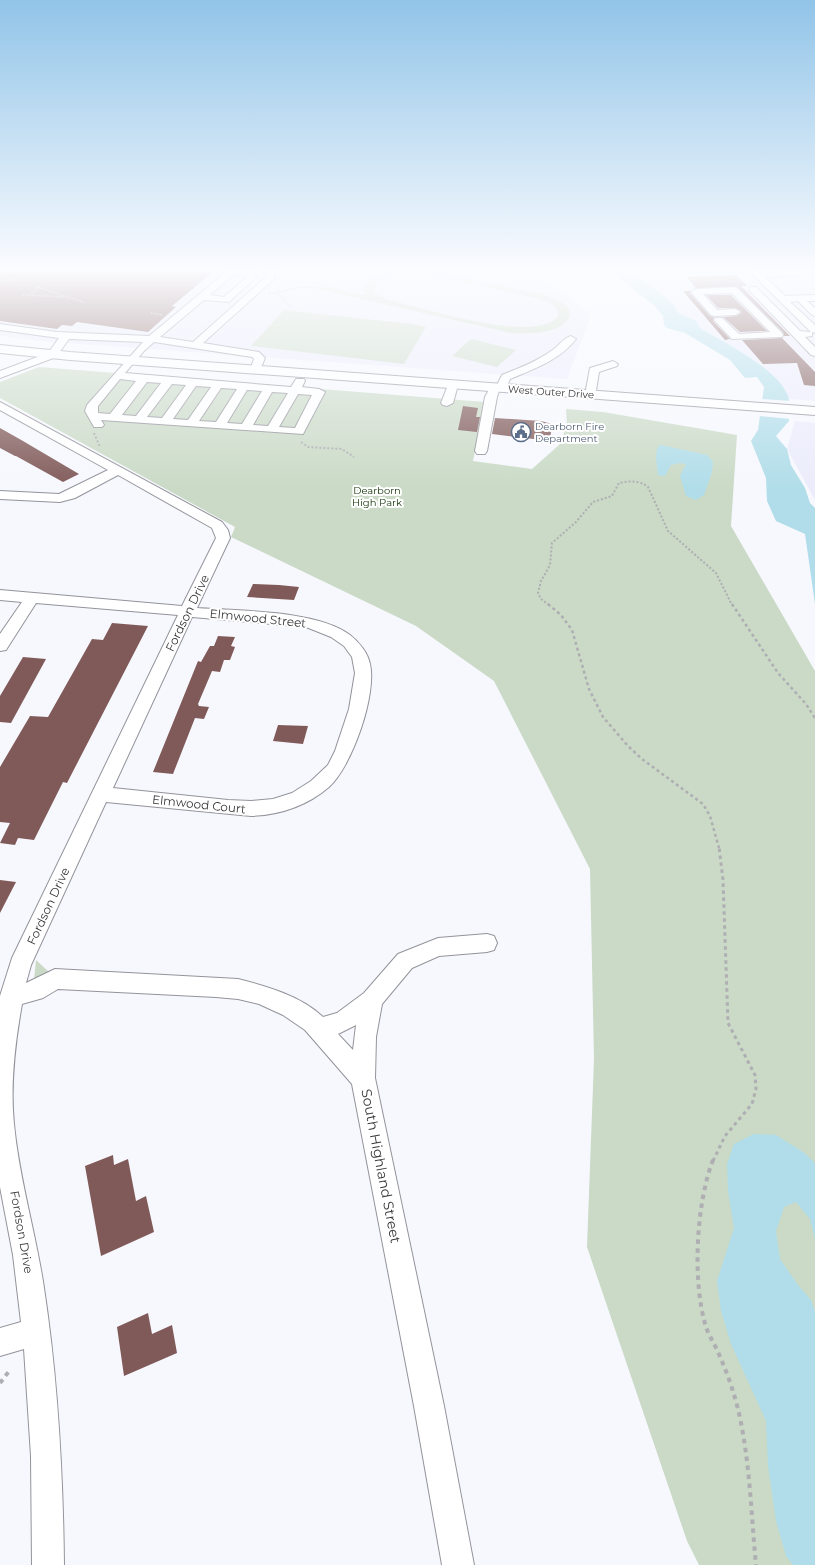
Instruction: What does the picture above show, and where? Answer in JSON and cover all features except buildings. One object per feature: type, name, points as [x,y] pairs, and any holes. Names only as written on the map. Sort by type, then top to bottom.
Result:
[{"type":"main road","name":"West Outer Drive","points":[[0,349],[130,361],[811,411]]},
{"type":"street","points":[[0,375],[52,355],[60,345]]},
{"type":"street","points":[[99,427],[91,411],[93,406],[130,361],[146,345]]},
{"type":"street","points":[[196,345],[257,354],[260,358],[255,370]]},
{"type":"street","points":[[480,451],[491,397],[506,377],[537,364],[564,345]]},
{"type":"street","points":[[807,345],[815,353]]},
{"type":"street","points":[[591,395],[594,370],[613,364]]},
{"type":"street","points":[[271,430],[293,390],[304,374]]},
{"type":"street","points":[[93,416],[299,432],[319,392],[117,376]]},
{"type":"street","points":[[114,417],[144,378]]},
{"type":"street","points":[[140,419],[169,380]]},
{"type":"street","points":[[165,422],[193,382]]},
{"type":"street","points":[[192,424],[218,384]]},
{"type":"street","points":[[447,403],[453,385]]},
{"type":"street","points":[[219,426],[244,386]]},
{"type":"street","points":[[246,428],[269,388]]},
{"type":"street","name":"Fordson Drive","points":[[0,405],[217,525],[221,530],[223,538],[20,965],[6,1010],[0,1089],[2,1125],[29,1273],[36,1331],[44,1432],[48,1565]]},
{"type":"street","points":[[0,495],[60,498],[70,495],[118,470]]},
{"type":"street","name":"Elmwood Street","points":[[0,595],[307,622],[337,633],[353,646],[362,664],[362,682],[357,704]]},
{"type":"street","points":[[0,646],[32,598]]},
{"type":"street","name":"Elmwood Court","points":[[101,794],[236,809],[253,809],[284,804],[310,792],[335,770],[344,750],[357,704]]},
{"type":"street","points":[[320,1029],[344,1021],[372,1000],[405,961],[438,947],[487,942]]},
{"type":"street","name":"South Highland Street","points":[[6,1010],[55,979],[238,989],[276,1001],[291,1008],[320,1029],[363,1078],[429,1406],[458,1565]]},
{"type":"street","points":[[363,1078],[365,1037],[372,1000]]},
{"type":"street","points":[[0,1342],[36,1331]]},
{"type":"path","points":[[299,432],[302,435],[300,440],[308,447],[342,448],[354,457]]},
{"type":"path","points":[[756,1565],[750,1480],[738,1409],[727,1374],[708,1332],[698,1283],[700,1220],[712,1162],[727,1134],[747,1113],[753,1104],[756,1089],[756,1078],[731,1033],[728,1023],[722,874],[719,848],[710,813],[703,804],[642,759],[628,746],[603,717],[589,689],[572,630],[561,615],[541,599],[538,593],[541,581],[550,565],[552,543],[576,522],[592,502],[612,496],[619,483],[632,482],[644,484],[653,495],[660,517],[668,531],[684,548],[708,564],[717,573],[730,602],[774,667],[788,686],[803,700],[815,718]]},
{"type":"path","points":[[0,1383],[10,1370]]},
{"type":"shaded area","points":[[94,345],[580,345],[567,379]]},
{"type":"shaded area","points":[[719,345],[815,345],[815,401],[789,399]]},
{"type":"shaded area","points":[[795,421],[815,423],[815,500],[787,449]]},
{"type":"green space","points":[[252,345],[415,345],[404,364],[251,346]]},
{"type":"green space","points":[[464,345],[496,345],[516,350],[497,367],[452,356]]},
{"type":"green space","name":"Dearborn High Park","points":[[39,367],[485,402],[473,461],[532,469],[559,445],[567,426],[566,409],[603,412],[737,435],[731,526],[815,671],[815,1565],[699,1565],[687,1541],[587,1247],[594,1059],[590,869],[494,681],[416,626],[231,537],[235,527],[0,398],[0,382]]},
{"type":"green space","points":[[36,960],[49,972],[49,974],[34,980]]},
{"type":"water","points":[[705,345],[729,345],[736,349],[772,375],[781,384],[787,394],[790,407],[789,421],[776,436],[787,449],[791,465],[805,488],[810,503],[815,508],[815,604],[805,534],[776,521],[767,501],[766,478],[751,441],[758,430],[764,387],[757,377],[745,378],[730,360]]},
{"type":"water","points":[[661,445],[707,455],[713,462],[712,472],[704,495],[696,500],[686,496],[680,476],[686,464],[679,463],[671,465],[665,476],[658,475],[656,458],[657,448]]},
{"type":"water","points":[[754,1134],[776,1135],[803,1152],[815,1163],[815,1239],[810,1219],[796,1202],[784,1207],[776,1231],[780,1259],[798,1285],[811,1300],[815,1312],[815,1565],[793,1565],[786,1556],[776,1521],[768,1466],[766,1421],[731,1344],[721,1311],[717,1281],[734,1228],[728,1191],[727,1164],[734,1144]]},
{"type":"pier","points":[[761,399],[791,401],[791,419],[759,416]]},
{"type":"place","name":"Dearborn Fire Department","points":[[521,432]]}]
